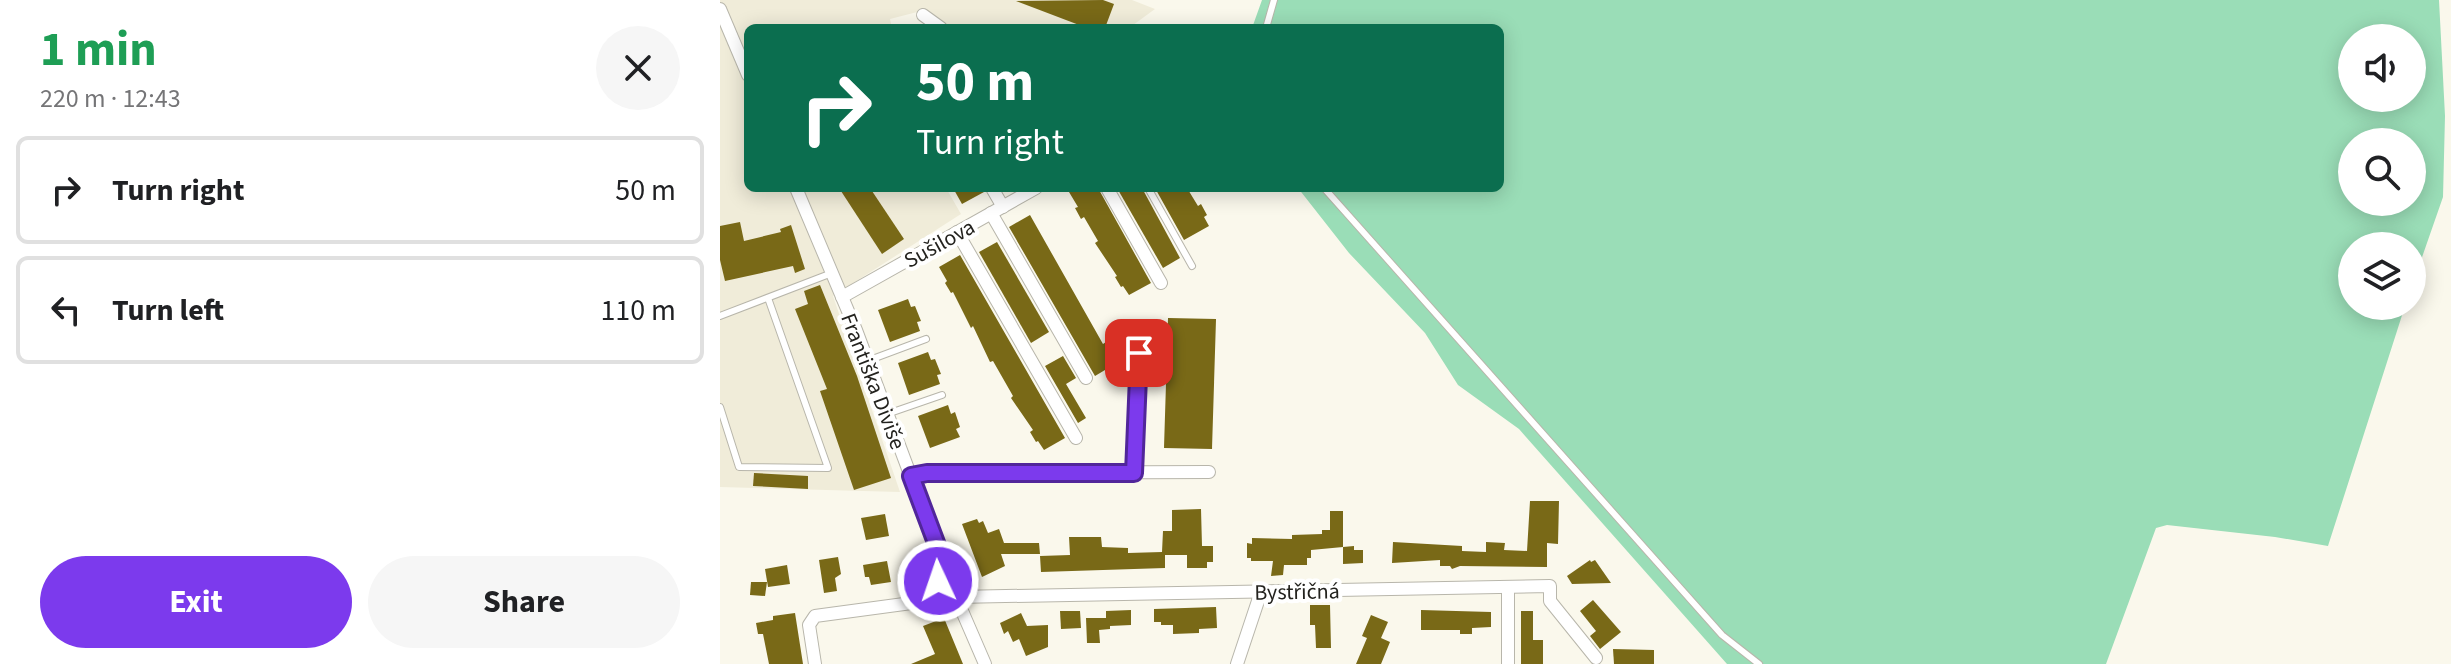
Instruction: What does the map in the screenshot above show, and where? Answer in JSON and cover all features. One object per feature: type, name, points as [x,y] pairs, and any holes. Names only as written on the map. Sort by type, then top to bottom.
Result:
[{"type":"street","points":[[720,9],[744,66]]},
{"type":"street","points":[[923,15],[935,24]]},
{"type":"street","name":"Františka Diviše","points":[[798,192],[842,297],[956,597],[985,664]]},
{"type":"street","points":[[993,192],[997,210],[1086,378]]},
{"type":"street","name":"Sušilova","points":[[842,297],[1024,192]]},
{"type":"street","points":[[1109,192],[1161,283]]},
{"type":"street","points":[[957,232],[1076,438]]},
{"type":"street","points":[[911,476],[927,473],[1209,472]]},
{"type":"street","name":"Bystřičná","points":[[815,664],[809,625],[815,616],[956,597],[1550,586],[1550,601],[1596,658]]},
{"type":"street","points":[[1508,587],[1508,664]]},
{"type":"street","points":[[1237,664],[1261,592]]},
{"type":"lane","points":[[1267,24],[1274,0]]},
{"type":"lane","points":[[1150,192],[1192,266]]},
{"type":"lane","points":[[1328,192],[1722,635],[1759,664]]},
{"type":"lane","points":[[720,316],[832,273]]},
{"type":"lane","points":[[720,407],[739,467],[828,468],[768,298]]},
{"type":"lane","points":[[867,361],[926,339]]},
{"type":"lane","points":[[1134,473],[1139,353]]},
{"type":"lane","points":[[887,414],[942,395]]},
{"type":"lane","points":[[922,602],[938,581],[944,564]]},
{"type":"shaded area","points":[[720,0],[1132,0],[1155,9],[1134,24],[947,24],[925,10],[890,19],[891,24],[744,24],[744,192],[948,192],[961,214],[833,296],[900,492],[720,487]]},
{"type":"green space","points":[[1262,0],[2439,0],[2445,116],[2443,197],[2426,246],[2426,232],[2338,232],[2338,320],[2401,320],[2328,546],[2167,525],[2156,528],[2106,664],[1727,664],[1519,429],[1458,385],[1425,333],[1349,253],[1301,192],[1504,192],[1504,24],[1253,24]]},
{"type":"building","points":[[1103,0],[1114,4],[1106,24],[1076,24],[1016,1]]},
{"type":"building","points":[[842,192],[873,192],[904,239],[882,254]]},
{"type":"building","points":[[955,192],[984,192],[962,204]]},
{"type":"building","points":[[1069,192],[1100,192],[1151,283],[1129,295],[1121,287],[1095,243],[1098,241],[1075,208],[1078,207]]},
{"type":"building","points":[[1119,192],[1144,192],[1180,258],[1163,268]]},
{"type":"building","points":[[1157,192],[1189,192],[1198,206],[1201,204],[1209,226],[1184,240]]},
{"type":"building","points":[[1030,215],[1103,344],[1106,342],[1113,354],[1110,355],[1115,364],[1095,376],[1009,227]]},
{"type":"building","points":[[740,222],[744,241],[781,232],[780,229],[791,225],[805,269],[795,273],[793,266],[725,281],[720,260],[720,226]]},
{"type":"building","points":[[997,242],[1049,332],[1031,343],[979,252]]},
{"type":"building","points":[[960,255],[1065,438],[1044,450],[1030,432],[1033,430],[1011,398],[1013,396],[993,361],[990,362],[973,326],[971,328],[953,292],[945,283],[947,281],[939,267]]},
{"type":"building","points":[[820,285],[857,376],[891,478],[854,490],[820,391],[827,389],[795,309],[808,304],[804,291]]},
{"type":"building","points":[[908,299],[911,307],[915,306],[921,321],[917,322],[920,331],[890,342],[878,310]]},
{"type":"building","points":[[1168,318],[1216,319],[1212,449],[1164,448]]},
{"type":"building","points":[[928,352],[931,360],[935,359],[941,374],[937,375],[940,384],[909,395],[898,363]]},
{"type":"building","points":[[1063,356],[1076,378],[1066,384],[1086,418],[1078,423],[1045,366]]},
{"type":"building","points":[[948,405],[951,414],[955,412],[960,437],[930,448],[918,416]]},
{"type":"building","points":[[754,473],[808,476],[808,489],[753,486]]},
{"type":"building","points":[[1530,501],[1559,501],[1558,544],[1547,543],[1547,567],[1460,566],[1452,569],[1450,566],[1440,566],[1440,560],[1392,563],[1393,542],[1462,546],[1462,551],[1486,552],[1486,542],[1505,543],[1504,550],[1527,551]]},
{"type":"building","points":[[1201,509],[1202,546],[1213,546],[1213,562],[1207,562],[1207,568],[1187,568],[1187,555],[1165,555],[1165,568],[1041,572],[1040,556],[1070,555],[1069,537],[1101,537],[1102,547],[1128,548],[1128,553],[1162,552],[1163,531],[1172,531],[1172,510]]},
{"type":"building","points":[[1330,511],[1343,511],[1343,547],[1311,550],[1307,565],[1284,565],[1283,575],[1271,576],[1273,561],[1251,561],[1247,558],[1247,543],[1252,544],[1252,538],[1292,539],[1292,535],[1322,534],[1322,530],[1330,530]]},
{"type":"building","points":[[885,514],[889,536],[866,540],[861,518]]},
{"type":"building","points":[[977,519],[979,523],[983,521],[988,533],[999,529],[1004,543],[1039,543],[1040,554],[1001,554],[1005,566],[982,577],[962,524]]},
{"type":"building","points":[[1354,546],[1354,550],[1363,550],[1363,563],[1343,564],[1343,547]]},
{"type":"building","points":[[838,557],[841,574],[835,578],[837,591],[824,593],[819,560]]},
{"type":"building","points":[[1590,560],[1595,560],[1611,583],[1572,584],[1567,576]]},
{"type":"building","points":[[887,561],[891,582],[871,585],[869,577],[865,577],[863,565]]},
{"type":"building","points":[[787,565],[790,584],[768,587],[765,569]]},
{"type":"building","points":[[751,582],[767,582],[765,596],[750,595]]},
{"type":"building","points":[[1593,600],[1621,632],[1600,649],[1590,636],[1596,631],[1580,611]]},
{"type":"building","points":[[1310,605],[1330,605],[1331,648],[1316,648],[1315,625],[1310,625]]},
{"type":"building","points":[[1216,607],[1217,628],[1199,629],[1199,633],[1173,634],[1173,625],[1154,622],[1154,609]]},
{"type":"building","points":[[1131,610],[1131,625],[1099,630],[1100,643],[1087,643],[1086,618],[1106,618],[1106,611]]},
{"type":"building","points":[[1421,610],[1491,612],[1491,627],[1472,628],[1472,634],[1460,634],[1460,630],[1421,630]]},
{"type":"building","points":[[1060,611],[1080,611],[1081,628],[1061,629]]},
{"type":"building","points":[[1521,611],[1533,611],[1533,640],[1543,640],[1543,664],[1521,664]]},
{"type":"building","points":[[795,613],[803,664],[769,664],[763,634],[758,634],[756,623],[773,620],[773,616]]},
{"type":"building","points":[[1021,613],[1027,626],[1048,625],[1048,647],[1026,656],[1019,639],[1013,642],[1008,631],[1004,634],[1000,623]]},
{"type":"building","points":[[1371,615],[1388,622],[1381,638],[1390,642],[1381,664],[1356,664],[1367,638],[1362,636]]},
{"type":"building","points":[[944,618],[963,664],[911,664],[935,654],[923,626]]},
{"type":"building","points":[[1613,649],[1654,650],[1654,664],[1614,664]]},
{"type":"route","points":[[938,581],[944,564],[911,476],[927,473],[1134,473],[1139,353]]}]
